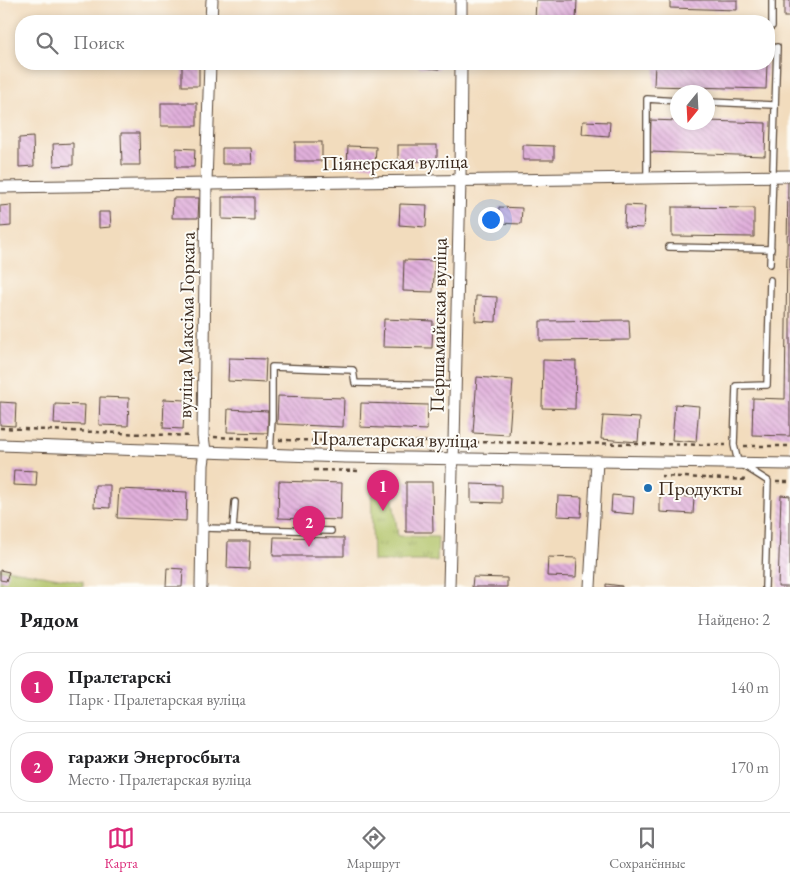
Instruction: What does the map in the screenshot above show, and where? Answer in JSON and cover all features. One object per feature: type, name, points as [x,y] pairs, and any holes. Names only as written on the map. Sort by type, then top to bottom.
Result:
[{"type":"street","points":[[211,15],[212,0]]},
{"type":"street","points":[[461,0],[461,15]]},
{"type":"street","name":"вуліца Максіма Горкага","points":[[201,587],[203,465],[205,451],[203,436],[206,183],[210,70]]},
{"type":"street","name":"Першамайская вуліца","points":[[449,587],[454,442],[461,70]]},
{"type":"street","name":"Піянерская вуліца","points":[[0,187],[790,176]]},
{"type":"street","name":"Пралетарская вуліца","points":[[0,445],[453,459],[790,464]]},
{"type":"street","points":[[590,587],[597,461]]},
{"type":"lane","points":[[772,0],[772,15]]},
{"type":"lane","points":[[770,264],[777,47]]},
{"type":"lane","points":[[647,178],[647,100],[670,101]]},
{"type":"lane","points":[[715,102],[774,105]]},
{"type":"lane","points":[[669,247],[771,249]]},
{"type":"lane","points":[[765,587],[768,482],[738,462],[734,445],[736,386],[767,385],[770,280]]},
{"type":"lane","points":[[270,454],[272,367],[353,370],[355,383],[455,385]]},
{"type":"lane","points":[[233,529],[235,502]]},
{"type":"lane","points":[[203,528],[330,530]]},
{"type":"path","points":[[0,428],[270,440],[790,446]]},
{"type":"green space","points":[[371,486],[391,486],[398,536],[438,537],[437,561],[373,561]]},
{"type":"green space","points":[[0,568],[83,582],[83,587],[0,587]]},
{"type":"building","points":[[536,0],[577,0],[576,15],[535,15]]},
{"type":"building","points":[[670,0],[737,0],[737,10],[670,8]]},
{"type":"building","points":[[784,0],[790,0],[790,17],[784,17]]},
{"type":"building","points":[[182,70],[199,70],[199,86],[182,86]]},
{"type":"building","points":[[655,70],[767,70],[766,89],[715,88],[715,85],[654,86]]},
{"type":"building","points":[[161,103],[197,103],[197,126],[161,126]]},
{"type":"building","points":[[651,120],[670,121],[670,130],[715,130],[715,121],[766,123],[765,156],[650,152]]},
{"type":"building","points":[[583,121],[610,122],[609,136],[582,134]]},
{"type":"building","points":[[121,133],[139,133],[140,165],[122,165]]},
{"type":"building","points":[[33,137],[34,166],[19,167],[19,138]]},
{"type":"building","points":[[295,142],[322,142],[322,161],[295,161]]},
{"type":"building","points":[[73,143],[73,165],[54,166],[53,144]]},
{"type":"building","points":[[398,145],[437,145],[437,161],[398,161]]},
{"type":"building","points":[[523,145],[554,146],[554,160],[523,160]]},
{"type":"building","points":[[348,146],[376,147],[375,166],[347,165]]},
{"type":"building","points":[[176,148],[195,149],[194,167],[176,167]]},
{"type":"building","points":[[222,148],[251,148],[252,164],[222,164]]},
{"type":"building","points":[[788,179],[790,179],[790,436],[752,435],[753,398],[785,399]]},
{"type":"building","points":[[222,197],[254,197],[254,220],[222,219]]},
{"type":"building","points":[[173,198],[199,198],[198,218],[172,218]]},
{"type":"building","points":[[400,204],[427,205],[426,227],[399,225]]},
{"type":"building","points":[[11,205],[11,226],[0,227],[0,206]]},
{"type":"building","points":[[625,205],[645,206],[643,228],[624,227]]},
{"type":"building","points":[[499,207],[522,208],[521,224],[498,223]]},
{"type":"building","points":[[672,207],[754,208],[754,237],[672,236]]},
{"type":"building","points":[[99,212],[110,212],[111,227],[99,228]]},
{"type":"building","points":[[404,260],[435,261],[433,292],[403,291]]},
{"type":"building","points":[[476,296],[497,297],[496,322],[475,321]]},
{"type":"building","points":[[384,319],[433,321],[432,348],[383,347]]},
{"type":"building","points":[[629,320],[630,340],[540,341],[540,321]]},
{"type":"building","points":[[229,358],[266,359],[265,383],[228,381]]},
{"type":"building","points":[[543,360],[576,361],[575,409],[542,408]]},
{"type":"building","points":[[477,377],[513,380],[509,435],[473,433]]},
{"type":"building","points":[[278,396],[344,398],[343,427],[277,424]]},
{"type":"building","points":[[100,397],[129,398],[128,426],[99,425]]},
{"type":"building","points":[[164,399],[185,400],[183,429],[163,428]]},
{"type":"building","points":[[0,402],[16,403],[15,426],[0,425]]},
{"type":"building","points":[[361,403],[428,405],[427,430],[360,427]]},
{"type":"building","points":[[55,404],[85,405],[84,425],[54,424]]},
{"type":"building","points":[[675,404],[699,406],[696,442],[672,440]]},
{"type":"building","points":[[228,409],[268,411],[268,433],[227,432]]},
{"type":"building","points":[[603,416],[640,418],[638,442],[601,439]]},
{"type":"building","points":[[14,470],[37,471],[36,486],[13,485]]},
{"type":"building","points":[[279,481],[342,483],[341,520],[278,518]]},
{"type":"building","points":[[406,482],[432,482],[433,532],[406,532]]},
{"type":"building","points":[[471,484],[502,485],[502,503],[471,502]]},
{"type":"building","points":[[95,485],[110,485],[110,508],[94,507]]},
{"type":"building","points":[[119,489],[187,492],[186,521],[117,518]]},
{"type":"building","points":[[612,495],[634,497],[633,514],[611,512]]},
{"type":"building","points":[[781,495],[790,496],[790,587],[778,587]]},
{"type":"building","points":[[558,496],[582,497],[581,517],[557,516]]},
{"type":"building","points":[[660,496],[694,497],[693,514],[660,512]]},
{"type":"building","points":[[274,537],[344,538],[344,556],[273,556]]},
{"type":"building","points":[[228,541],[250,541],[249,569],[227,568]]},
{"type":"building","points":[[548,557],[577,558],[576,577],[547,576]]},
{"type":"building","points":[[167,568],[183,569],[182,587],[166,587]]},
{"type":"building","points":[[0,570],[9,572],[6,581],[0,580]]},
{"type":"building","points":[[473,577],[507,578],[507,587],[472,587]]},
{"type":"building","points":[[606,584],[622,586],[622,587],[606,587]]},
{"type":"place","name":"Продукты","points":[[648,488]]},
{"type":"place","name":"Пралетарскі","points":[[383,511]]},
{"type":"place","name":"гаражи Энергосбыта","points":[[309,547]]}]
